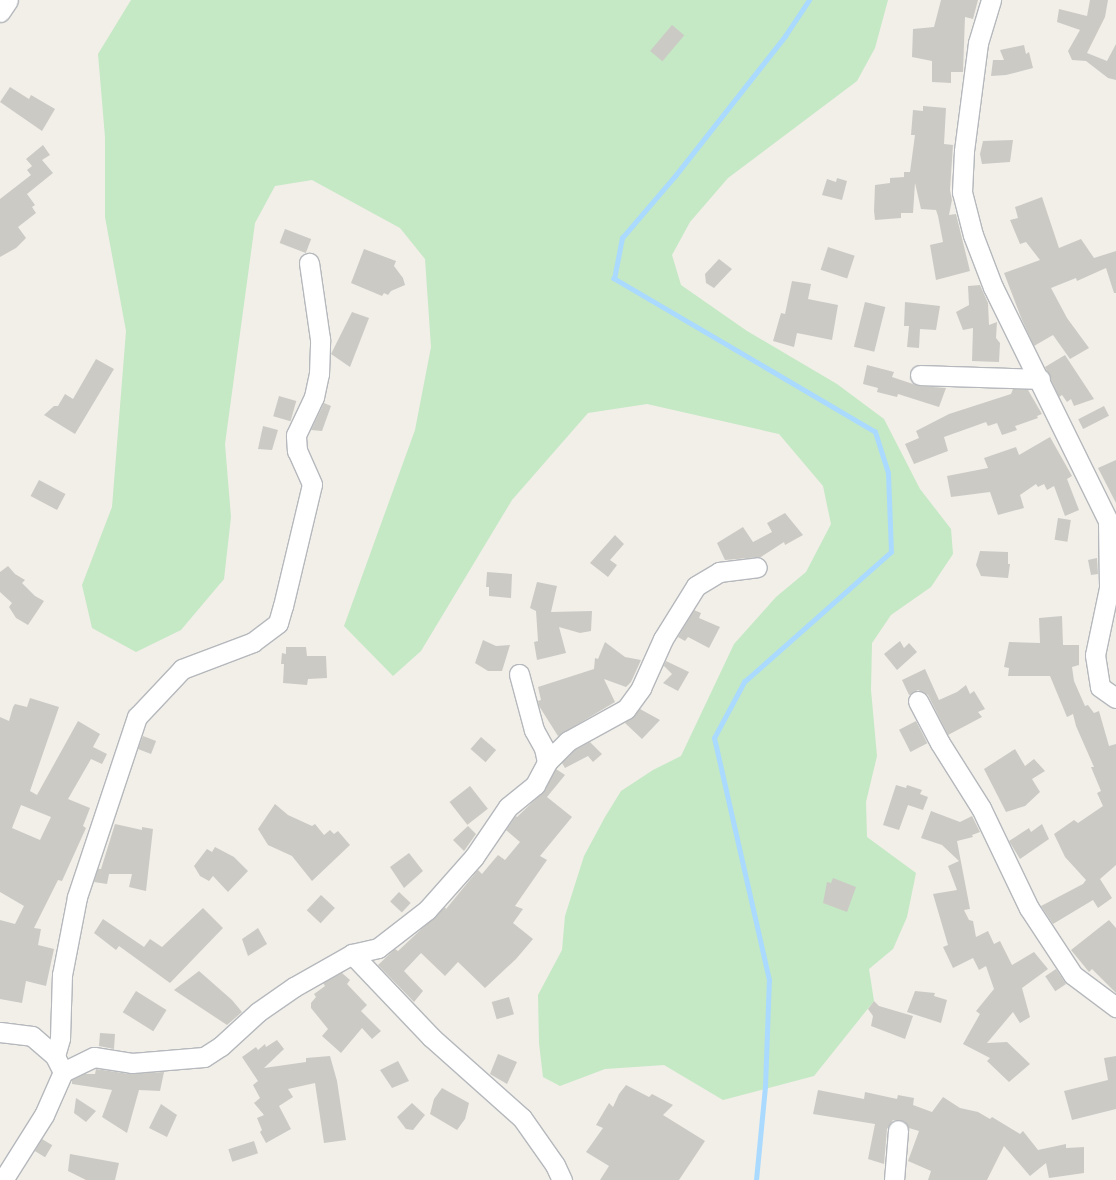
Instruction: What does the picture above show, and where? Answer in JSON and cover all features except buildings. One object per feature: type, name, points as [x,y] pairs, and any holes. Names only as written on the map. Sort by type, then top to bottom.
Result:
[{"type":"street","points":[[0,12],[8,0]]},
{"type":"street","points":[[991,0],[978,43],[964,151],[962,192],[973,235],[993,287],[1112,518],[1109,588],[1095,654],[1100,687],[1116,698]]},
{"type":"street","points":[[3,1180],[44,1115],[59,1064],[62,975],[77,897],[137,718],[182,669],[252,642],[278,623],[312,484],[297,451],[296,435],[314,397],[319,374],[320,339],[309,262]]},
{"type":"street","points":[[920,375],[1040,380]]},
{"type":"street","points":[[59,1064],[94,1058],[132,1063],[204,1057],[222,1046],[258,1012],[294,987],[352,954],[378,948],[427,910],[474,857],[508,807],[535,785],[547,762],[568,742],[626,709],[641,688],[663,639],[696,586],[720,572],[757,567]]},
{"type":"street","points":[[519,674],[534,730],[544,748],[547,762]]},
{"type":"street","points":[[918,701],[940,743],[981,808],[1029,908],[1073,974],[1116,1007]]},
{"type":"street","points":[[352,954],[431,1037],[522,1118],[555,1165],[562,1180]]},
{"type":"street","points":[[0,1032],[32,1036],[59,1064]]},
{"type":"street","points":[[894,1180],[898,1130]]},
{"type":"green space","points":[[131,0],[888,0],[875,48],[857,81],[728,178],[690,222],[672,255],[681,285],[747,331],[837,384],[884,419],[920,489],[951,529],[953,554],[931,587],[891,615],[872,643],[871,690],[877,756],[866,802],[867,837],[916,873],[907,917],[893,949],[869,969],[874,1001],[814,1076],[723,1100],[664,1065],[605,1069],[560,1086],[543,1077],[539,1043],[538,995],[562,950],[565,916],[584,856],[605,817],[621,791],[653,770],[681,756],[734,644],[776,597],[806,572],[831,524],[823,486],[779,434],[647,404],[588,413],[512,500],[421,651],[393,676],[344,626],[415,430],[431,347],[425,259],[400,228],[312,180],[275,186],[255,223],[225,444],[231,517],[224,579],[181,630],[136,652],[92,628],[82,585],[112,507],[126,331],[105,217],[105,137],[98,54]]},
{"type":"waterway","points":[[756,1180],[765,1087],[769,980],[714,738],[744,682],[891,552],[888,473],[875,432],[614,279],[622,238],[675,176],[785,36],[809,0]]}]
